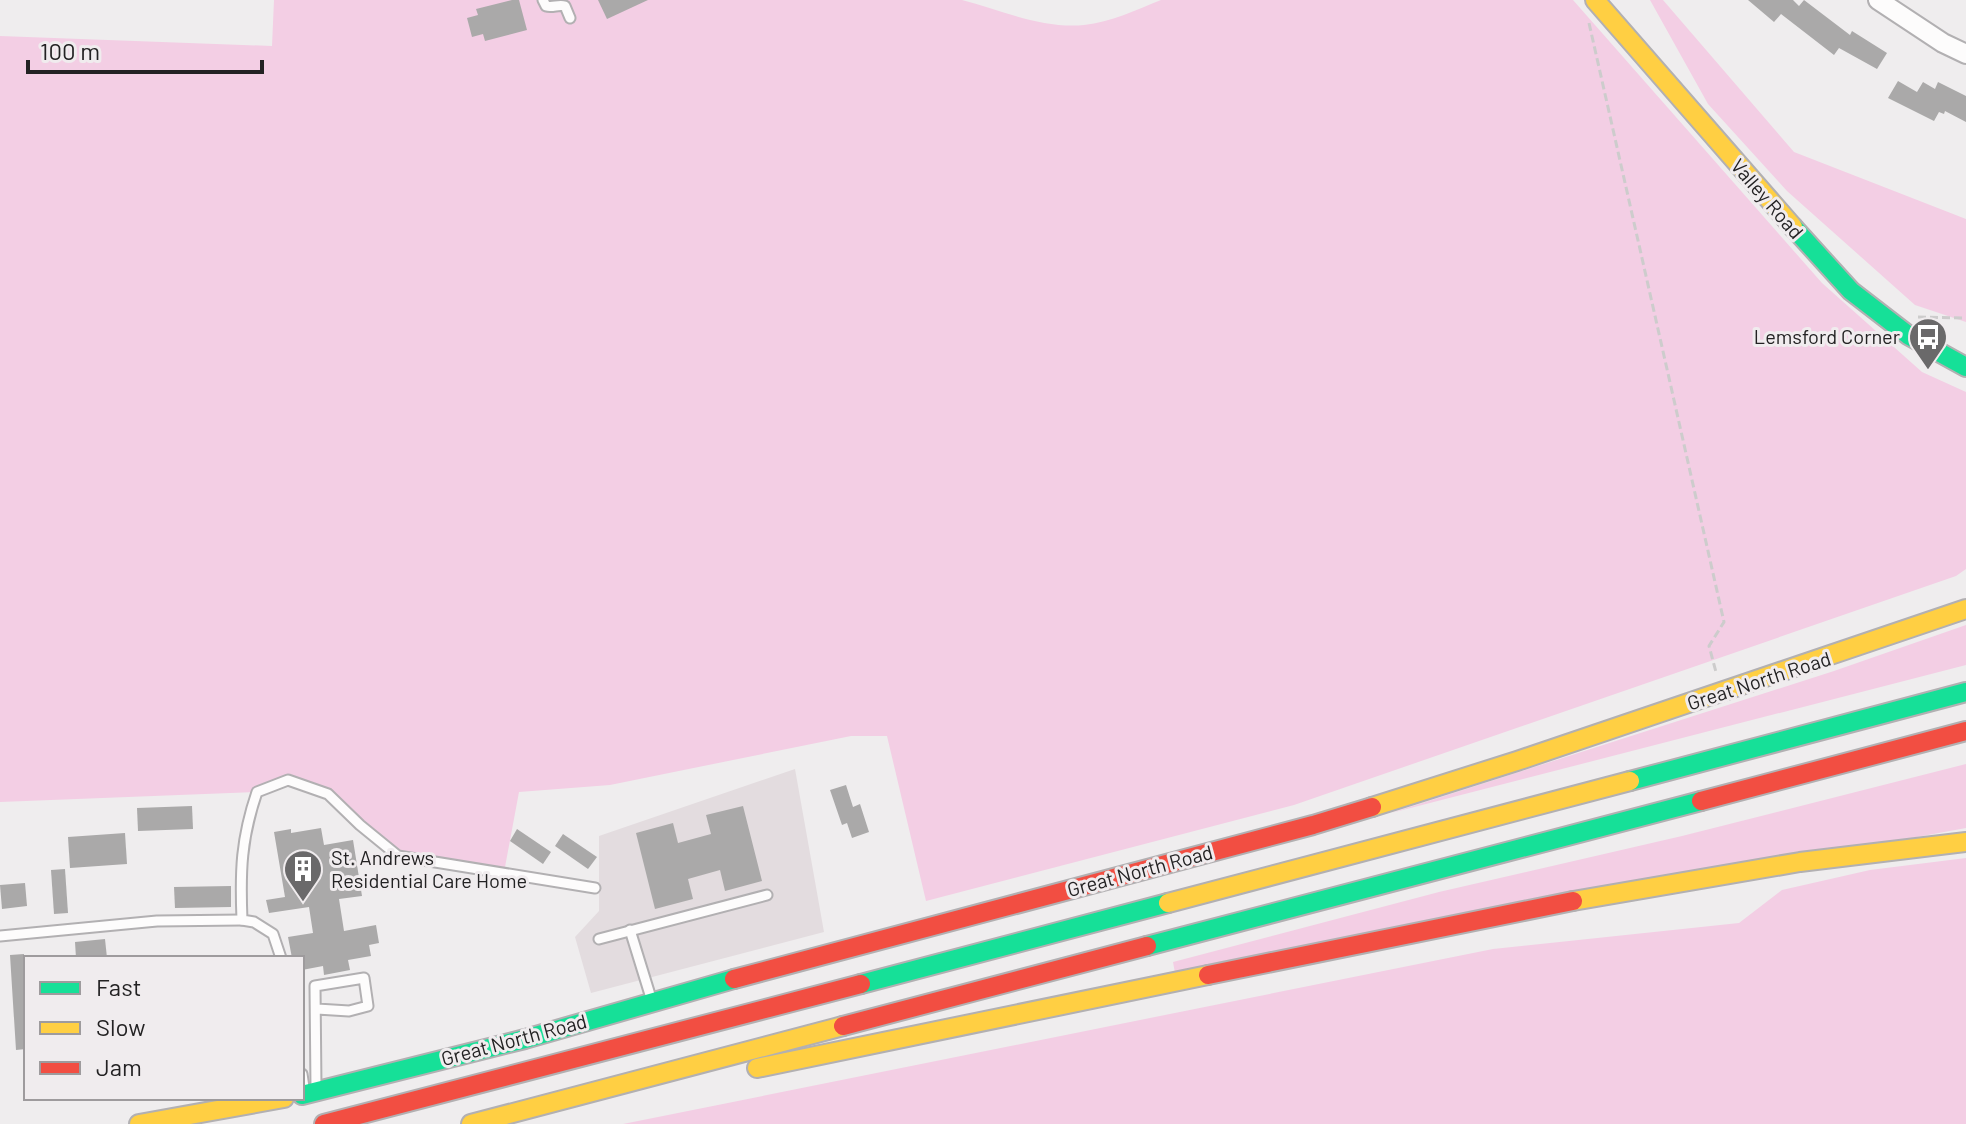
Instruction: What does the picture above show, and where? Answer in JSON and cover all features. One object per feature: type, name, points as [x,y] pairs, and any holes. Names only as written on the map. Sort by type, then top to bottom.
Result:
[{"type":"main road","name":"Valley Road","points":[[1595,0],[1851,291],[1908,335],[1966,367]]},
{"type":"main road","name":"Great North Road","points":[[308,1093],[525,1039],[652,1001],[1313,825],[1722,693],[1966,609]]},
{"type":"main road","points":[[324,1124],[1966,692]]},
{"type":"main road","points":[[471,1124],[1966,731]]},
{"type":"main road","points":[[682,1068],[748,1069],[782,1064],[1461,922],[1631,890],[1800,862],[1966,842]]},
{"type":"main road","points":[[139,1124],[273,1100]]},
{"type":"street","points":[[1878,0],[1943,43],[1966,54]]},
{"type":"lane","points":[[543,0],[546,6],[565,6],[570,18]]},
{"type":"lane","points":[[242,920],[240,870],[245,826],[257,792],[288,780],[328,794],[398,856],[595,888]]},
{"type":"lane","points":[[599,939],[767,895]]},
{"type":"lane","points":[[0,936],[157,921],[242,920],[254,922],[273,934],[280,956]]},
{"type":"lane","points":[[630,930],[652,1001]]},
{"type":"lane","points":[[308,1093],[314,1055],[315,986],[364,978],[368,1006],[349,1011],[317,1009]]},
{"type":"path","points":[[1587,18],[1724,622],[1709,646],[1722,693]]},
{"type":"path","points":[[1909,317],[1966,318]]},
{"type":"shaded area","points":[[274,0],[962,0],[1022,18],[1053,24],[1084,25],[1123,15],[1161,0],[1573,0],[1822,283],[1922,372],[1966,392],[1966,569],[1956,576],[1294,805],[926,901],[887,736],[851,736],[610,785],[519,792],[505,867],[398,856],[328,794],[288,780],[257,792],[0,802],[0,36],[272,46]]},
{"type":"shaded area","points":[[1650,0],[1663,0],[1794,152],[1966,219],[1966,322],[1915,305],[1787,191],[1708,104]]},
{"type":"shaded area","points":[[1966,625],[1966,665],[1391,813],[1834,671]]},
{"type":"shaded area","points":[[1966,764],[1966,828],[1175,973],[1173,962],[1439,892],[1682,836]]},
{"type":"shaded area","points":[[795,769],[824,932],[591,993],[575,937],[599,911],[599,836]]},
{"type":"shaded area","points":[[1966,858],[1966,1124],[623,1124],[1493,949],[1739,923],[1782,890],[1870,870]]},
{"type":"building","points":[[519,0],[527,30],[485,41],[483,34],[472,37],[467,18],[478,15],[476,9]]},
{"type":"building","points":[[598,0],[648,0],[607,19]]},
{"type":"building","points":[[1748,0],[1793,0],[1799,6],[1804,0],[1850,35],[1852,31],[1887,53],[1877,69],[1839,48],[1834,55],[1781,14],[1774,22]]},
{"type":"building","points":[[1898,81],[1917,92],[1923,82],[1935,89],[1938,82],[1966,96],[1966,122],[1945,111],[1944,114],[1939,112],[1934,121],[1888,98]]},
{"type":"building","points":[[846,785],[853,807],[860,804],[869,832],[852,838],[847,823],[842,825],[830,790]]},
{"type":"building","points":[[192,806],[193,829],[138,831],[137,808]]},
{"type":"building","points":[[743,806],[762,881],[725,891],[720,870],[688,879],[693,899],[655,909],[636,833],[673,823],[678,843],[711,834],[706,815]]},
{"type":"building","name":"St. Andrews Residential Care Home","points":[[321,828],[324,845],[353,840],[362,896],[339,899],[344,931],[376,925],[379,943],[369,945],[371,956],[348,960],[350,970],[324,975],[323,966],[304,970],[304,956],[292,956],[288,937],[313,933],[309,907],[269,913],[266,900],[285,897],[274,832],[291,829],[291,833]]},
{"type":"building","points":[[517,829],[551,852],[543,864],[510,841]]},
{"type":"building","points":[[125,833],[127,864],[70,868],[68,837]]},
{"type":"building","points":[[563,834],[597,857],[588,869],[555,846]]},
{"type":"building","points":[[65,869],[68,913],[54,914],[51,870]]},
{"type":"building","points":[[25,883],[27,906],[2,909],[0,885]]},
{"type":"building","points":[[231,886],[231,907],[175,908],[174,887]]},
{"type":"building","points":[[105,939],[107,956],[76,956],[75,942]]},
{"type":"building","points":[[24,954],[24,1049],[16,1050],[10,955]]},
{"type":"traffic: fast","points":[[1793,227],[1851,291],[1908,335],[1966,367]]},
{"type":"traffic: fast","points":[[1630,781],[1966,692]]},
{"type":"traffic: fast","points":[[1147,946],[1701,801]]},
{"type":"traffic: fast","points":[[861,984],[1168,903]]},
{"type":"traffic: fast","points":[[304,1094],[525,1039],[734,979]]},
{"type":"traffic: slow","points":[[1595,0],[1793,227]]},
{"type":"traffic: slow","points":[[1372,807],[1966,609]]},
{"type":"traffic: slow","points":[[1168,903],[1630,781]]},
{"type":"traffic: slow","points":[[1573,901],[1800,862],[1966,842]]},
{"type":"traffic: slow","points":[[757,1068],[1208,975]]},
{"type":"traffic: slow","points":[[471,1124],[843,1026]]},
{"type":"traffic: slow","points":[[139,1124],[273,1100]]},
{"type":"traffic: jam","points":[[1701,801],[1966,731]]},
{"type":"traffic: jam","points":[[734,979],[1372,807]]},
{"type":"traffic: jam","points":[[1208,975],[1573,901]]},
{"type":"traffic: jam","points":[[843,1026],[1147,946]]},
{"type":"traffic: jam","points":[[324,1124],[861,984]]},
{"type":"place","name":"Lemsford Corner","points":[[1928,371]]},
{"type":"place","name":"St. Andrews Residential Care Home","points":[[303,903]]}]
